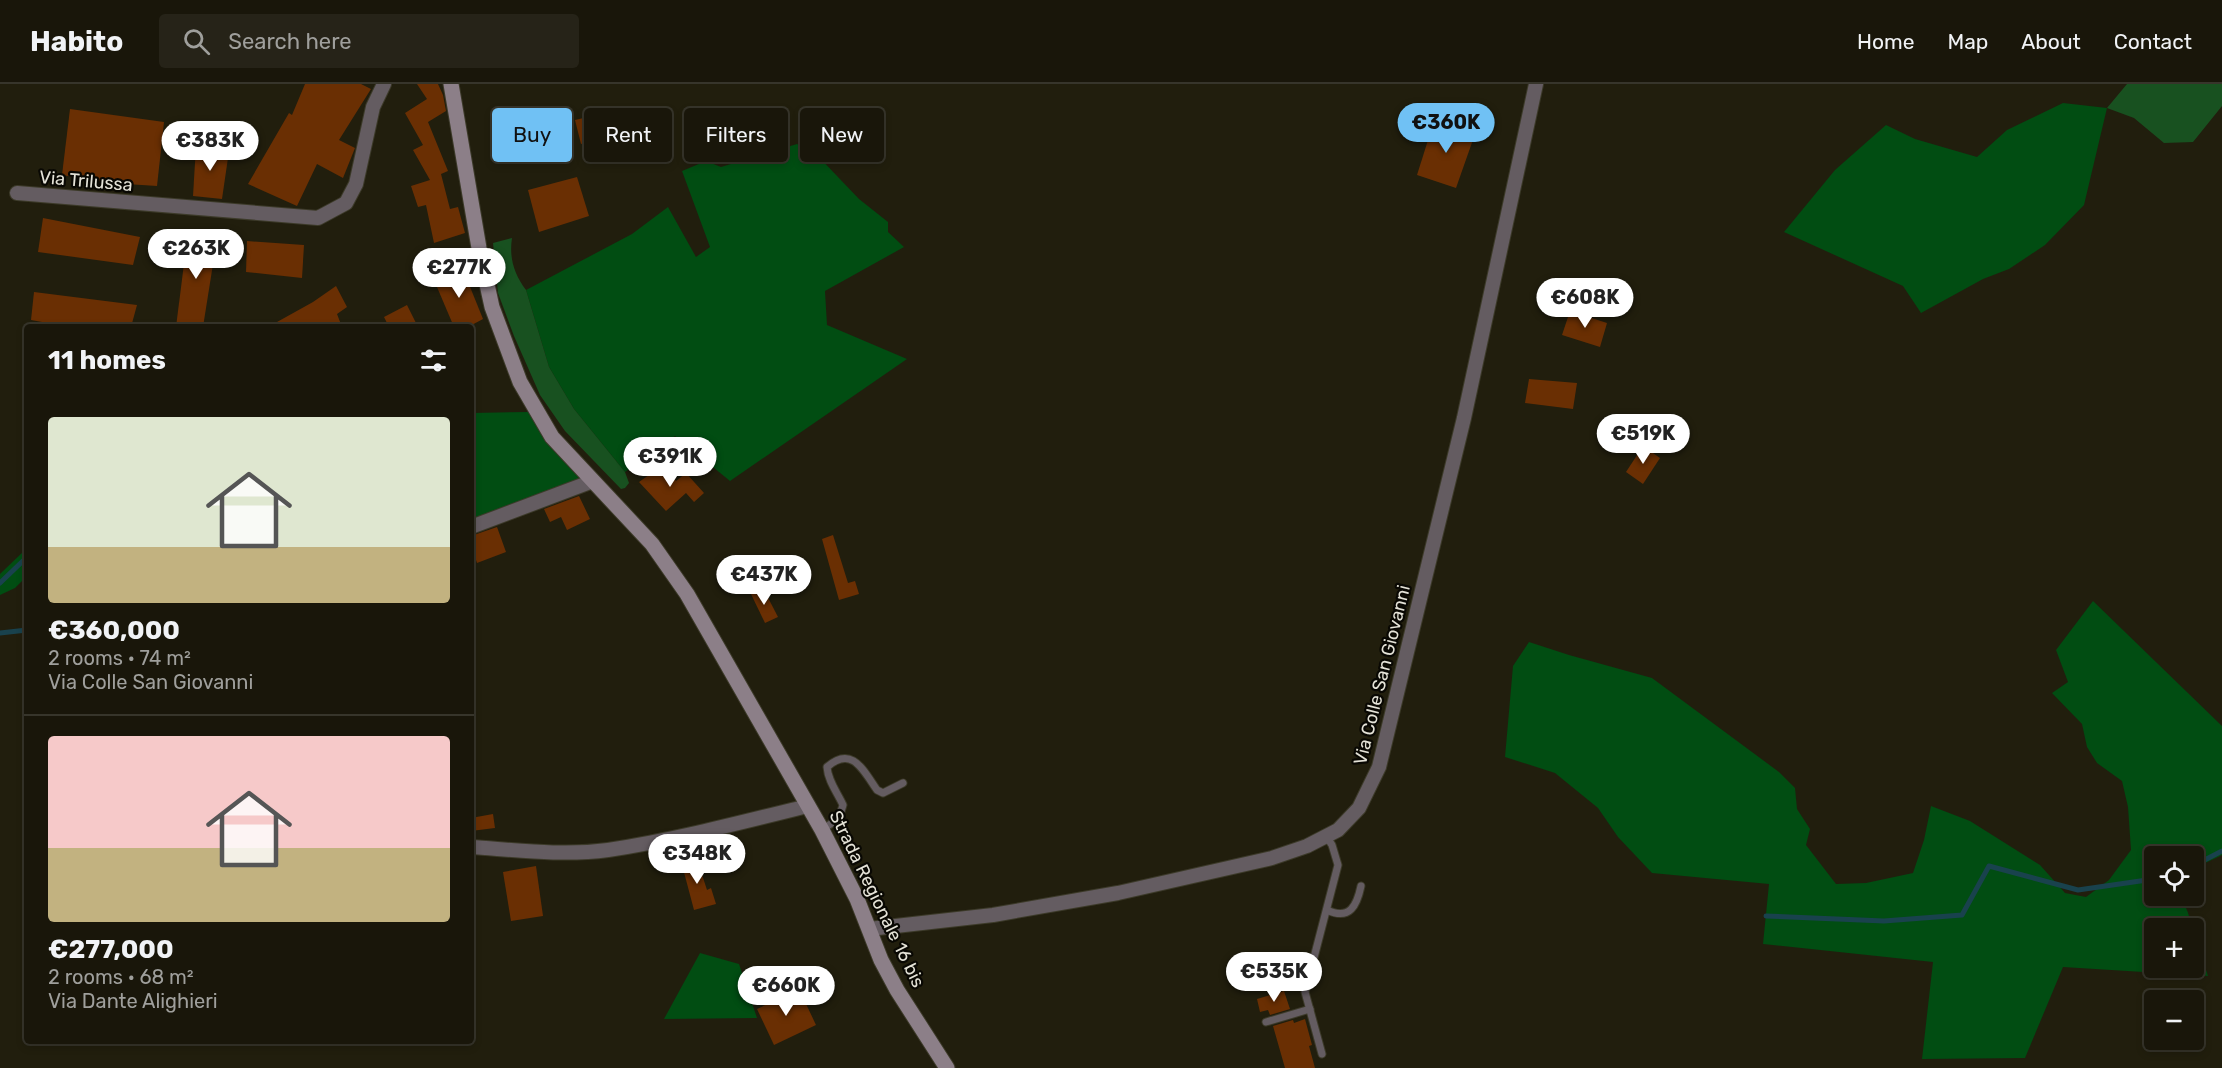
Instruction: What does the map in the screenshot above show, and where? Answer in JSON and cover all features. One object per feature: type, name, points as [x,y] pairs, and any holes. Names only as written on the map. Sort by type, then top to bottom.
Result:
[{"type":"main road","name":"Strada Regionale 16 bis","points":[[451,84],[479,248],[492,307],[520,382],[552,437],[652,544],[687,594],[822,830],[857,899],[881,960],[897,990],[947,1068]]},
{"type":"street","name":"Via Trilussa","points":[[17,193],[318,218],[345,203],[356,184],[373,107],[384,84]]},
{"type":"street","name":"Via Colle San Giovanni","points":[[869,929],[993,915],[1118,893],[1272,858],[1307,846],[1338,830],[1359,808],[1379,767],[1464,418],[1536,84]]},
{"type":"street","points":[[474,526],[593,481]]},
{"type":"street","points":[[474,847],[534,852],[606,850],[808,806]]},
{"type":"lane","points":[[822,830],[838,818],[843,805],[827,772],[827,767],[834,761],[842,757],[849,757],[855,761],[877,790],[883,793],[903,783]]},
{"type":"lane","points":[[1322,1054],[1305,992],[1338,865],[1332,845],[1326,836]]},
{"type":"lane","points":[[1327,910],[1342,914],[1350,911],[1357,902],[1361,886]]},
{"type":"lane","points":[[1266,1022],[1310,1009]]},
{"type":"green space","points":[[2127,84],[2222,84],[2222,106],[2193,142],[2164,143],[2134,118],[2107,108]]},
{"type":"green space","points":[[2063,103],[2107,108],[2084,205],[2045,245],[2009,269],[1983,279],[1921,313],[1903,286],[1784,232],[1835,170],[1886,125],[1915,139],[1977,157],[2007,130]]},
{"type":"green space","points":[[797,144],[800,146],[800,162],[824,162],[859,199],[888,222],[888,232],[904,247],[825,291],[827,325],[907,359],[730,481],[675,436],[625,472],[574,409],[549,367],[526,290],[632,234],[668,207],[696,257],[710,247],[682,171],[704,162],[721,167],[738,162],[788,162],[788,147]]},
{"type":"green space","points":[[512,238],[513,266],[526,290],[549,367],[574,409],[625,472],[629,483],[625,488],[621,489],[565,431],[540,395],[498,293],[493,243]]},
{"type":"green space","points":[[529,412],[585,480],[474,520],[474,413]]},
{"type":"green space","points":[[24,551],[24,579],[15,588],[0,595],[0,574]]},
{"type":"green space","points":[[2093,601],[2222,726],[2222,855],[2204,864],[2204,846],[2144,846],[2144,906],[2185,906],[2189,918],[2144,918],[2144,972],[2063,967],[2025,1058],[1922,1059],[1933,962],[1763,944],[1769,884],[1652,873],[1618,837],[1598,808],[1555,773],[1505,757],[1513,666],[1529,642],[1652,678],[1779,772],[1795,788],[1797,809],[1810,829],[1806,845],[1836,884],[1866,883],[1913,873],[1924,840],[1931,806],[1970,821],[2040,865],[2065,893],[2086,897],[2109,880],[2131,850],[2128,807],[2122,781],[2097,763],[2087,747],[2082,724],[2052,693],[2068,682],[2056,650]]},
{"type":"green space","points":[[700,953],[739,964],[757,1018],[664,1019]]},
{"type":"green space","points":[[2204,963],[2208,976],[2204,976]]},
{"type":"building","points":[[305,84],[361,84],[371,89],[339,140],[355,148],[343,178],[317,164],[297,206],[248,184],[289,113],[292,115]]},
{"type":"building","points":[[417,84],[438,84],[443,95],[446,111],[428,122],[448,171],[441,174],[450,209],[458,207],[465,233],[434,243],[426,205],[418,207],[411,186],[430,180],[413,150],[423,145],[405,113],[427,99]]},
{"type":"building","points":[[70,109],[164,122],[157,186],[111,183],[62,175]]},
{"type":"building","points":[[584,118],[584,143],[581,144],[575,120]]},
{"type":"building","points":[[1434,121],[1475,134],[1456,188],[1417,175]]},
{"type":"building","points":[[196,146],[229,151],[222,199],[193,196]]},
{"type":"building","points":[[577,177],[589,216],[539,232],[528,190]]},
{"type":"building","points":[[43,218],[140,237],[133,265],[38,252]]},
{"type":"building","points":[[188,232],[217,239],[203,324],[176,324]]},
{"type":"building","points":[[247,241],[304,245],[302,278],[246,272]]},
{"type":"building","points":[[462,267],[483,319],[474,324],[453,324],[434,280]]},
{"type":"building","points":[[336,286],[347,307],[337,314],[341,324],[273,324]]},
{"type":"building","points":[[34,292],[137,305],[132,324],[53,324],[31,320]]},
{"type":"building","points":[[407,305],[416,324],[388,324],[384,317]]},
{"type":"building","points":[[1570,311],[1607,323],[1600,347],[1562,335]]},
{"type":"building","points":[[1529,379],[1577,383],[1573,409],[1525,403]]},
{"type":"building","points":[[1643,446],[1660,458],[1643,484],[1626,472]]},
{"type":"building","points":[[663,465],[676,481],[686,473],[704,493],[694,502],[686,493],[666,511],[639,482]]},
{"type":"building","points":[[579,496],[590,519],[567,530],[561,517],[550,522],[544,509]]},
{"type":"building","points":[[497,527],[506,552],[477,563],[476,560],[474,561],[474,535]]},
{"type":"building","points":[[833,535],[848,583],[855,581],[859,594],[839,600],[822,539]]},
{"type":"building","points":[[763,588],[778,617],[765,623],[751,594]]},
{"type":"building","points":[[493,814],[495,828],[474,831],[474,817]]},
{"type":"building","points":[[696,856],[707,890],[711,888],[716,904],[694,910],[681,861]]},
{"type":"building","points":[[536,866],[543,916],[511,921],[503,872]]},
{"type":"building","points":[[799,989],[816,1025],[774,1045],[757,1009]]},
{"type":"building","points":[[1284,991],[1290,1009],[1270,1015],[1268,1010],[1260,1012],[1257,999]]},
{"type":"building","points":[[1305,1019],[1315,1068],[1285,1068],[1273,1026]]},
{"type":"waterway","points":[[0,583],[24,560]]},
{"type":"waterway","points":[[0,633],[24,630]]},
{"type":"waterway","points":[[2204,860],[2222,851]]},
{"type":"waterway","points":[[1766,916],[1884,921],[1962,915],[1989,866],[2078,890],[2144,880]]}]
